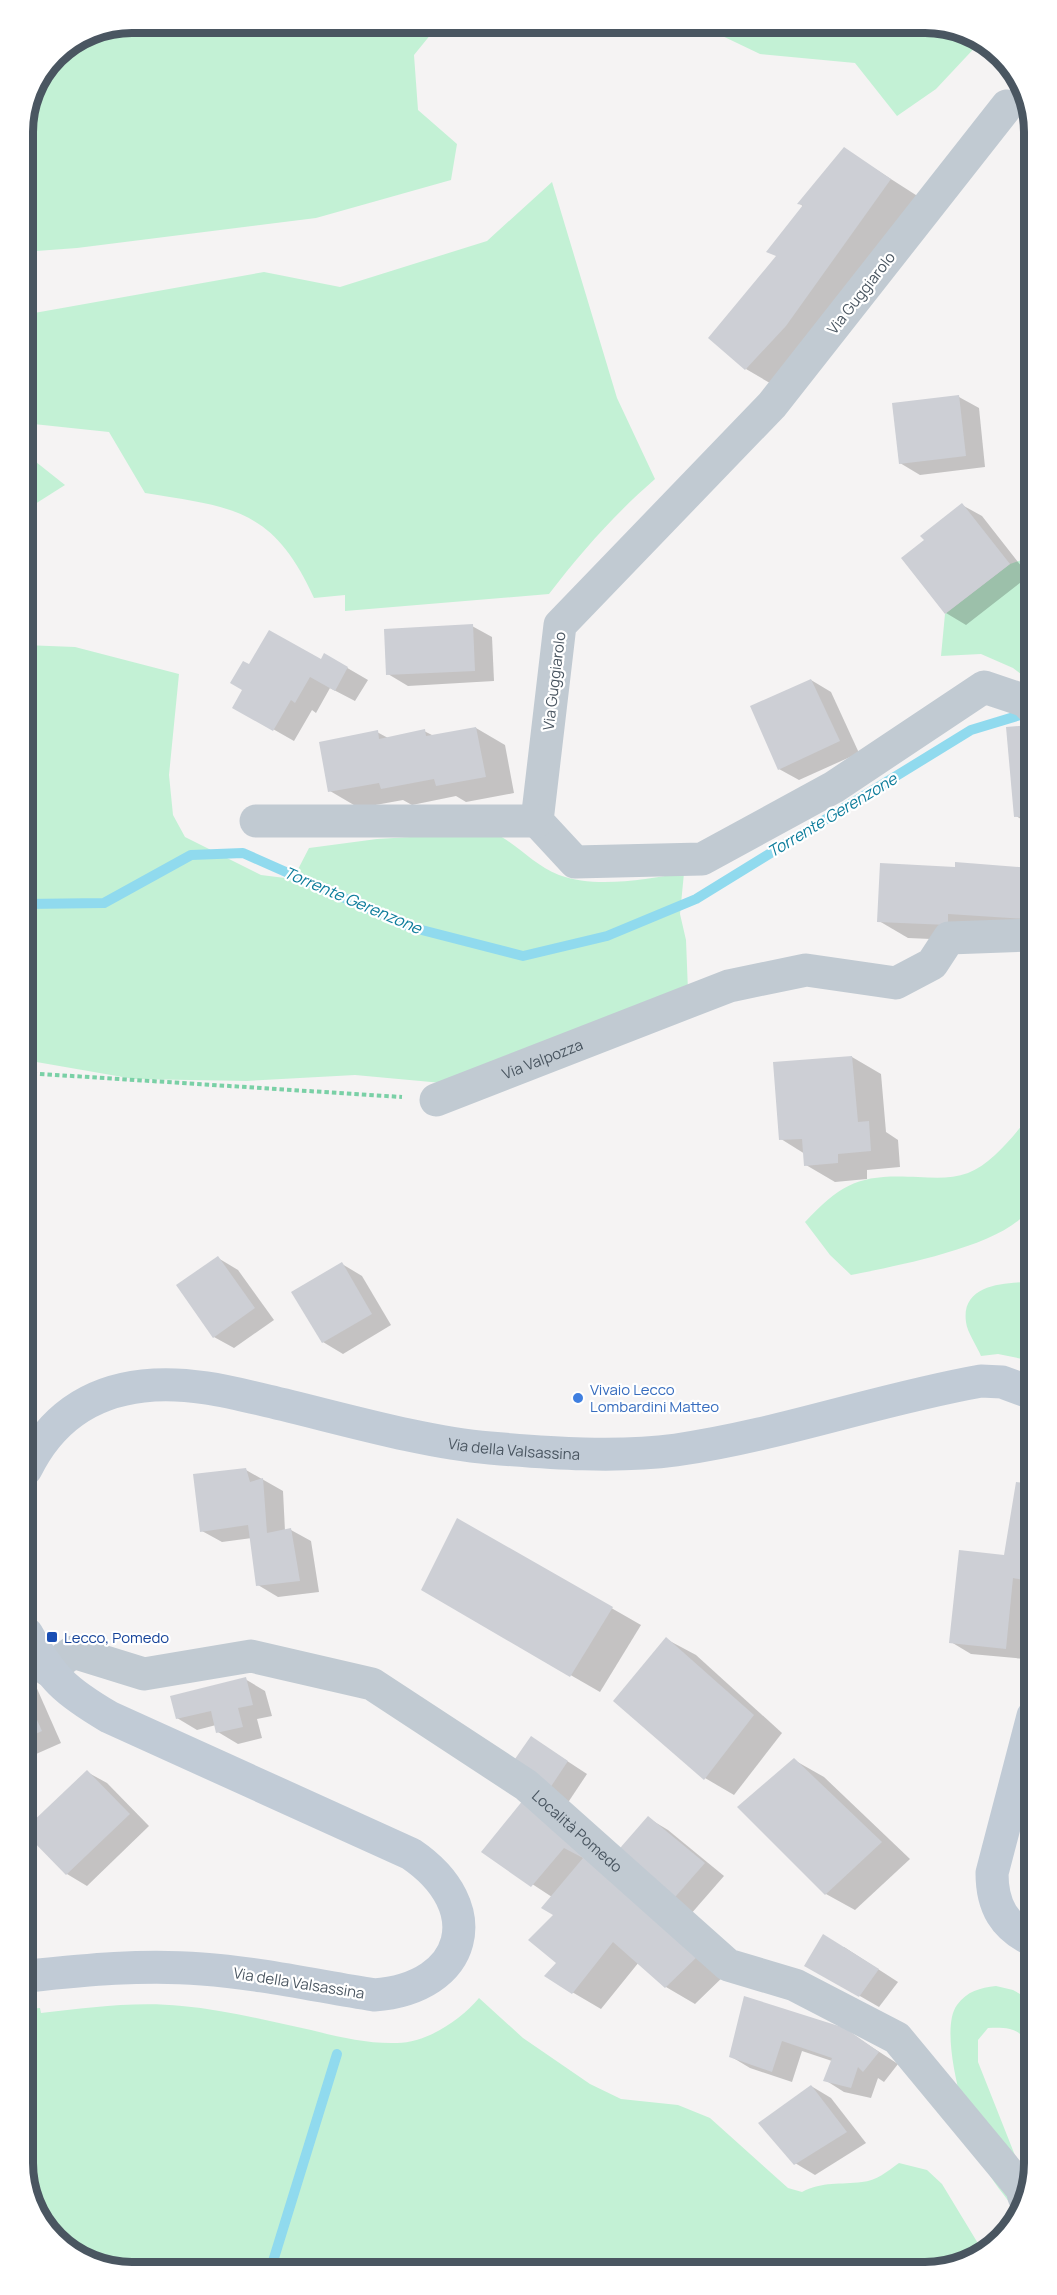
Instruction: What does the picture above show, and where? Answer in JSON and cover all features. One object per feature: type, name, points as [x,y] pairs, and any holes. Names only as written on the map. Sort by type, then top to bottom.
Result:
[{"type":"main road","name":"Via della Valsassina","points":[[33,1457],[48,1432],[90,1401],[111,1391],[166,1384],[221,1390],[474,1446],[600,1453],[658,1452],[741,1438],[981,1381],[1002,1382],[1024,1390]]},
{"type":"main road","name":"Via della Valsassina","points":[[33,1644],[48,1670],[71,1694],[109,1717],[411,1854],[425,1863],[448,1888],[459,1914],[456,1941],[443,1968],[423,1984],[396,1994],[374,1995],[232,1971],[182,1967],[111,1968],[33,1976]]},
{"type":"main road","points":[[1024,1751],[993,1873],[992,1887],[996,1906],[1003,1918],[1012,1928],[1024,1935]]},
{"type":"street","name":"Via Guggiarolo","points":[[537,821],[560,625],[772,405],[1007,106]]},
{"type":"street","points":[[256,821],[537,821],[575,862],[702,858],[834,787],[984,687],[1024,700]]},
{"type":"street","name":"Via Valpozza","points":[[436,1100],[729,986],[806,970],[896,983],[932,964],[949,938],[1024,935]]},
{"type":"street","name":"Località Pomedo","points":[[48,1670],[73,1652],[144,1674],[251,1656],[372,1684],[526,1785],[728,1965],[795,1985],[897,2038],[1021,2188]]},
{"type":"path","points":[[33,1074],[436,1100]]},
{"type":"green space","points":[[132,33],[432,33],[414,55],[418,110],[457,144],[451,180],[316,218],[77,248],[33,251],[33,126],[35,113],[50,77],[62,62],[77,50],[113,35]]},
{"type":"green space","points":[[716,33],[931,33],[957,38],[975,47],[936,89],[897,116],[855,63],[760,54]]},
{"type":"green space","points":[[552,182],[617,398],[655,479],[599,534],[549,594],[345,611],[345,595],[314,598],[299,569],[283,546],[266,529],[248,517],[203,503],[145,493],[109,432],[33,424],[33,313],[264,272],[340,287],[487,241]]},
{"type":"green space","points":[[33,462],[36,462],[65,485],[33,505]]},
{"type":"green space","points":[[1024,559],[1024,676],[1013,668],[981,654],[941,656],[945,614],[1010,564]]},
{"type":"green space","points":[[33,645],[75,647],[179,674],[169,775],[173,815],[185,837],[261,875],[293,879],[309,848],[377,839],[492,832],[550,871],[574,879],[621,882],[684,873],[680,914],[686,940],[688,991],[453,1084],[355,1075],[247,1081],[134,1079],[33,1061]]},
{"type":"green space","points":[[1024,1123],[1024,1214],[1001,1232],[977,1243],[921,1260],[851,1275],[830,1255],[805,1222],[831,1197],[855,1183],[882,1177],[943,1178],[968,1173],[995,1155]]},
{"type":"green space","points":[[1024,1282],[1024,1359],[998,1354],[981,1356],[966,1322],[966,1310],[970,1300],[977,1293],[1006,1283]]},
{"type":"green space","points":[[996,1986],[1013,1990],[1024,1996],[1024,2038],[1008,2029],[988,2028],[978,2040],[978,2062],[1022,2173],[1021,2189],[1013,2206],[994,2182],[976,2147],[952,2059],[952,2018],[957,2005],[965,1996]]},
{"type":"green space","points":[[479,1998],[523,2038],[590,2084],[621,2099],[678,2105],[710,2118],[788,2188],[802,2192],[824,2185],[872,2180],[899,2163],[927,2170],[942,2184],[979,2246],[957,2257],[925,2262],[126,2262],[100,2257],[72,2242],[58,2228],[43,2207],[38,2195],[33,2163],[33,2009],[40,2008],[41,2013],[129,2005],[182,2006],[231,2013],[354,2039],[397,2043],[431,2035],[453,2022]]},
{"type":"building","points":[[844,147],[891,179],[786,326],[745,370],[708,338],[776,256],[766,252],[803,205],[797,204]]},
{"type":"building","points":[[959,395],[966,456],[899,464],[892,403]]},
{"type":"building","points":[[962,503],[1010,564],[945,614],[901,558],[924,540],[920,536]]},
{"type":"building","points":[[473,624],[475,671],[386,675],[384,629]]},
{"type":"building","points":[[269,630],[321,659],[324,653],[348,667],[335,691],[310,677],[295,703],[291,700],[273,731],[232,708],[242,690],[230,683],[243,661],[249,664]]},
{"type":"building","points":[[811,679],[840,741],[778,770],[750,706]]},
{"type":"building","points":[[1024,726],[1024,816],[1014,817],[1006,727]]},
{"type":"building","points":[[476,727],[486,777],[436,786],[434,779],[381,789],[379,783],[328,792],[319,742],[378,730],[379,739],[425,729],[426,736]]},
{"type":"building","points":[[955,862],[1024,867],[1024,919],[948,914],[948,925],[877,922],[880,863],[955,867]]},
{"type":"building","points":[[852,1056],[858,1122],[869,1121],[871,1151],[838,1154],[838,1163],[804,1166],[802,1139],[779,1140],[773,1062]]},
{"type":"building","points":[[218,1256],[255,1308],[213,1338],[176,1285]]},
{"type":"building","points":[[342,1262],[372,1314],[322,1343],[291,1292]]},
{"type":"building","points":[[246,1468],[250,1482],[263,1478],[267,1533],[291,1528],[300,1581],[256,1586],[248,1525],[200,1532],[193,1474]]},
{"type":"building","points":[[1016,1482],[1024,1483],[1024,1580],[1013,1578],[1006,1649],[949,1643],[959,1550],[1004,1555]]},
{"type":"building","points":[[457,1518],[613,1607],[570,1677],[421,1590]]},
{"type":"building","points":[[666,1637],[754,1715],[704,1780],[613,1701]]},
{"type":"building","points":[[246,1677],[253,1705],[238,1708],[243,1727],[216,1733],[211,1711],[176,1719],[170,1696]]},
{"type":"building","points":[[33,1711],[42,1731],[33,1735]]},
{"type":"building","points":[[531,1736],[568,1761],[546,1794],[508,1769]]},
{"type":"building","points":[[794,1758],[882,1842],[825,1895],[737,1807]]},
{"type":"building","points":[[87,1770],[130,1814],[66,1875],[33,1841],[33,1821]]},
{"type":"building","points":[[528,1794],[701,1953],[665,1988],[613,1942],[572,1994],[544,1976],[556,1963],[528,1940],[553,1915],[541,1908],[583,1858],[564,1848],[531,1887],[481,1852]]},
{"type":"building","points":[[648,1816],[705,1863],[669,1904],[614,1855]]},
{"type":"building","points":[[823,1934],[879,1969],[859,1997],[804,1966]]},
{"type":"building","points":[[744,1996],[845,2028],[879,2052],[863,2072],[858,2067],[851,2088],[823,2081],[832,2058],[782,2041],[772,2072],[729,2057]]},
{"type":"building","points":[[811,2085],[847,2132],[794,2165],[758,2123]]},
{"type":"waterway","name":"Torrente Gerenzone","points":[[33,904],[104,903],[191,855],[243,853],[410,927],[523,956],[607,936],[696,899],[971,730],[1024,714]]},
{"type":"waterway","points":[[273,2262],[337,2054]]},
{"type":"place","name":"Vivaio Lecco Lombardini Matteo","points":[[578,1398]]},
{"type":"place","name":"Lecco, Pomedo","points":[[52,1637]]}]
